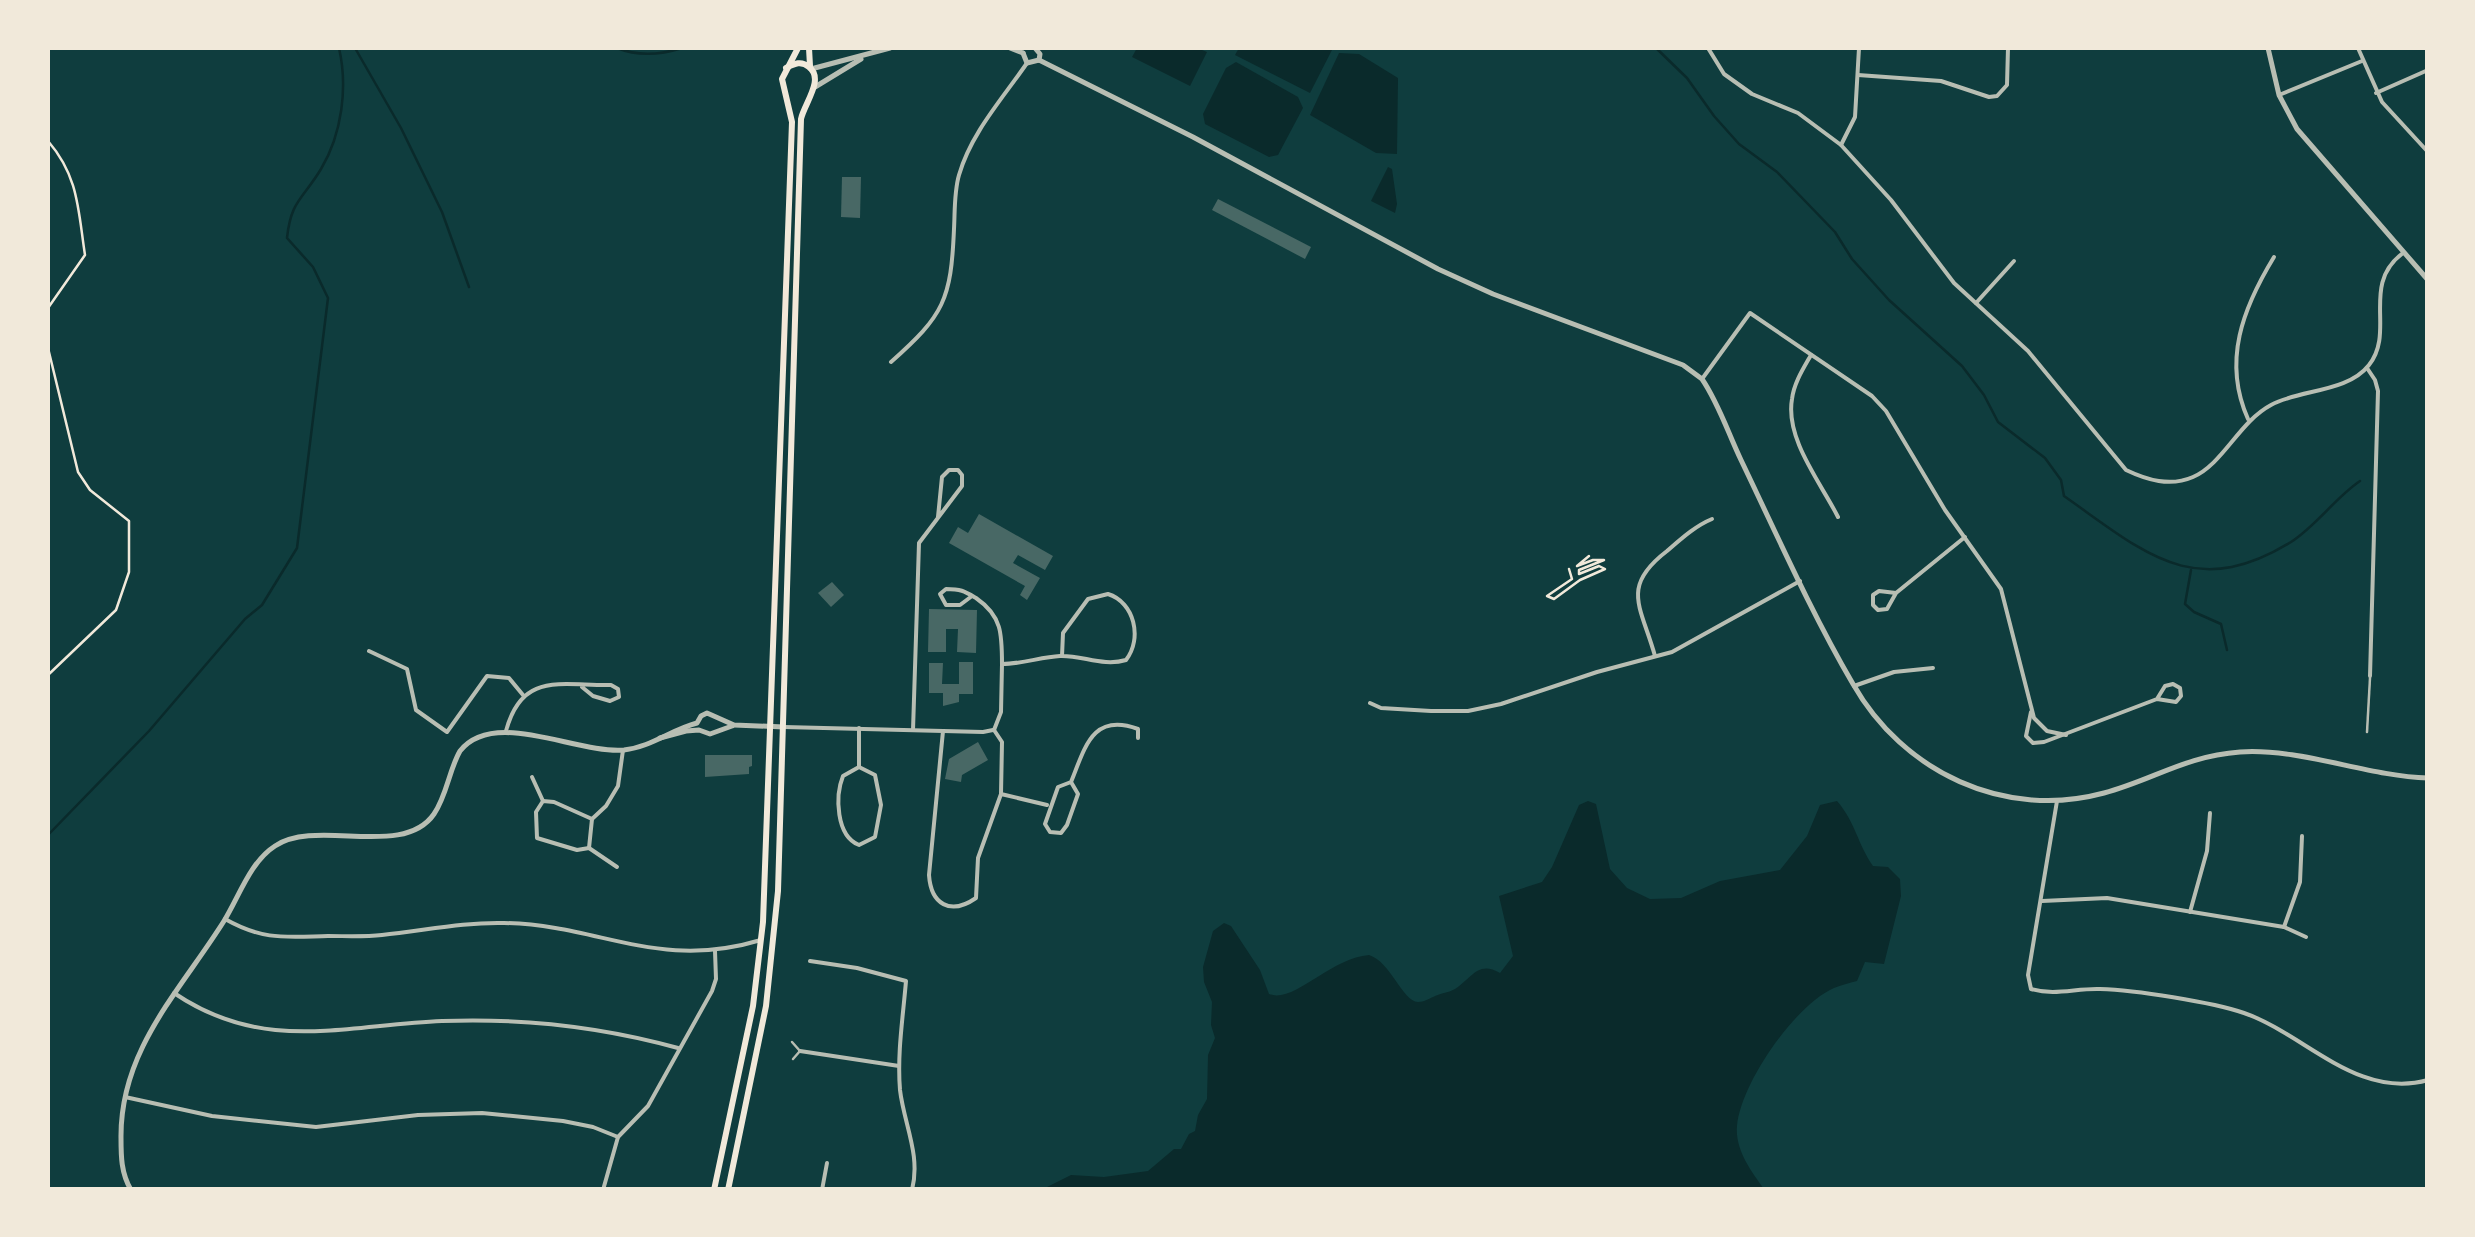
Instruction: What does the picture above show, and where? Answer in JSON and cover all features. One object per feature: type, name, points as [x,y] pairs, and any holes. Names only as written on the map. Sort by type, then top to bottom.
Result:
[{"type":"main road","points":[[714,1190],[746,1046],[760,940],[792,118],[782,83],[798,48]]},
{"type":"main road","points":[[729,1188],[776,938],[801,119],[815,76],[809,48]]},
{"type":"main road","points":[[786,68],[798,63],[811,68]]},
{"type":"main road","points":[[786,92],[797,97],[812,90]]},
{"type":"street","points":[[811,68],[890,48]]},
{"type":"street","points":[[1010,48],[1029,49],[1040,54],[1038,60]]},
{"type":"street","points":[[1708,48],[1724,74],[1752,94],[1798,113],[1841,144],[1891,200],[1954,284],[2028,351],[2126,470],[2146,480],[2168,482],[2193,477],[2209,465],[2248,419],[2291,395],[2344,382],[2367,368],[2378,342],[2383,276],[2389,264],[2404,253]]},
{"type":"street","points":[[1841,144],[1855,117],[1859,48]]},
{"type":"street","points":[[1858,75],[1940,81],[1989,97],[1997,96],[2006,84],[2008,48]]},
{"type":"street","points":[[2268,48],[2279,95],[2304,140],[2428,280]]},
{"type":"street","points":[[2358,48],[2376,93],[2428,152]]},
{"type":"street","points":[[892,362],[928,328],[946,298],[960,170],[981,130],[1027,62],[1029,49]]},
{"type":"street","points":[[812,90],[863,57]]},
{"type":"street","points":[[1027,62],[1038,60],[1438,269],[1493,294],[1683,365],[1702,379],[1854,686],[1896,742],[1934,769],[1992,794],[2057,801],[2103,793],[2194,759],[2244,752],[2274,753],[2374,774],[2428,778]]},
{"type":"street","points":[[2279,95],[2362,61]]},
{"type":"street","points":[[2376,93],[2428,70]]},
{"type":"street","points":[[2248,419],[2235,376],[2236,344],[2246,310],[2274,256]]},
{"type":"street","points":[[1976,303],[2014,262]]},
{"type":"street","points":[[1702,379],[1750,312],[1880,404],[1945,510],[2001,590],[2031,712],[2044,729],[2066,735]]},
{"type":"street","points":[[1811,355],[1794,390],[1791,417],[1796,437],[1838,517]]},
{"type":"street","points":[[2367,368],[2378,391],[2370,676]]},
{"type":"street","points":[[913,730],[918,546],[962,486],[958,470],[949,470],[942,477],[938,517]]},
{"type":"street","points":[[1655,656],[1638,593],[1640,576],[1649,564],[1712,519]]},
{"type":"street","points":[[1896,593],[1879,590],[1872,595],[1873,605],[1878,610],[1887,610],[1896,593],[1966,537]]},
{"type":"street","points":[[1370,703],[1390,709],[1482,709],[1685,646],[1800,581]]},
{"type":"street","points":[[972,596],[960,605],[946,605],[940,594],[946,589],[966,589],[991,610],[1001,625],[1001,712],[994,730]]},
{"type":"street","points":[[1002,664],[1062,656],[1095,662],[1126,660],[1134,641],[1132,617],[1125,604],[1108,594],[1088,598],[1063,633],[1062,656]]},
{"type":"street","points":[[369,651],[406,669],[416,710],[447,732],[488,676],[510,678],[522,695]]},
{"type":"street","points":[[1854,686],[1894,672],[1933,668]]},
{"type":"street","points":[[2031,712],[2026,736],[2030,742],[2041,743],[2156,699],[2176,702],[2180,688],[2173,684],[2165,686],[2156,699]]},
{"type":"street","points":[[506,732],[522,695],[547,686],[611,685],[618,689],[618,696],[610,702],[602,700],[582,687]]},
{"type":"street","points":[[698,727],[704,713],[734,725],[994,730]]},
{"type":"street","points":[[717,730],[718,720]]},
{"type":"street","points":[[131,1190],[121,1151],[124,1097],[142,1044],[271,848],[300,838],[393,835],[416,830],[437,810],[456,758],[466,743],[487,732],[623,750],[698,727],[710,734],[734,725]]},
{"type":"street","points":[[1071,782],[1088,738],[1098,730],[1134,726],[1138,738]]},
{"type":"street","points":[[859,728],[859,767]]},
{"type":"street","points":[[2041,743],[2044,729]]},
{"type":"street","points":[[944,731],[929,874],[933,895],[945,906],[960,908],[976,898],[978,858],[1001,794],[1002,742],[994,730]]},
{"type":"street","points":[[589,848],[592,819],[618,786],[623,750]]},
{"type":"street","points":[[859,767],[875,774],[881,805],[874,837],[859,845],[848,840],[842,828],[839,790],[843,776],[859,767]]},
{"type":"street","points":[[532,777],[543,801]]},
{"type":"street","points":[[1071,782],[1078,794],[1067,826],[1061,833],[1046,829],[1049,806],[1058,786],[1071,782]]},
{"type":"street","points":[[1001,794],[1049,806]]},
{"type":"street","points":[[543,801],[592,819]]},
{"type":"street","points":[[543,801],[536,812],[537,838],[577,850],[589,848],[618,867]]},
{"type":"street","points":[[2057,801],[2028,975],[2031,989],[2046,993],[2100,989],[2240,1012],[2270,1025],[2353,1074],[2406,1084],[2428,1080]]},
{"type":"street","points":[[2190,912],[2207,851],[2210,813]]},
{"type":"street","points":[[2284,927],[2300,882],[2302,836]]},
{"type":"street","points":[[2042,901],[2107,898],[2284,927],[2306,937]]},
{"type":"street","points":[[225,920],[263,936],[285,938],[376,936],[453,925],[508,923],[655,950],[715,951],[760,940]]},
{"type":"street","points":[[603,1190],[618,1137],[648,1106],[712,991],[716,979],[715,951]]},
{"type":"street","points":[[810,961],[850,966],[906,981],[899,1066],[903,1107],[916,1160],[912,1190]]},
{"type":"street","points":[[174,993],[206,1012],[246,1025],[284,1031],[333,1033],[443,1021],[526,1022],[624,1034],[678,1048]]},
{"type":"street","points":[[800,1051],[899,1066]]},
{"type":"street","points":[[124,1097],[212,1116],[322,1127],[482,1113],[563,1121],[618,1137]]},
{"type":"street","points":[[822,1190],[827,1162]]},
{"type":"lane","points":[[2368,732],[2370,676]]},
{"type":"lane","points":[[792,1042],[800,1051],[794,1059]]},
{"type":"path","points":[[48,141],[71,175],[79,202],[85,256],[48,308]]},
{"type":"path","points":[[48,348],[78,472],[90,490],[130,521],[129,572],[116,610],[48,676]]},
{"type":"path","points":[[1569,569],[1572,579],[1548,596],[1554,599],[1605,569],[1598,566],[1579,574],[1579,570],[1604,560],[1577,566],[1589,556]]},
{"type":"water","points":[[1137,48],[1197,48],[1207,52],[1190,86],[1132,57]]},
{"type":"water","points":[[1239,48],[1333,48],[1310,93],[1235,55]]},
{"type":"water","points":[[1339,53],[1359,54],[1398,78],[1397,154],[1376,153],[1310,115]]},
{"type":"water","points":[[1236,62],[1298,97],[1303,108],[1278,155],[1269,157],[1205,124],[1203,114],[1226,68]]},
{"type":"water","points":[[1388,167],[1392,169],[1395,213],[1371,201]]},
{"type":"water","points":[[1588,801],[1596,804],[1610,869],[1627,888],[1650,899],[1681,898],[1720,881],[1780,870],[1807,836],[1820,805],[1837,801],[1873,866],[1888,867],[1900,879],[1901,896],[1884,964],[1865,962],[1857,981],[1834,988],[1803,1011],[1772,1047],[1748,1089],[1737,1135],[1745,1160],[1764,1189],[1043,1189],[1071,1175],[1104,1177],[1148,1171],[1174,1149],[1181,1149],[1195,1131],[1207,1099],[1208,1055],[1215,1038],[1212,1002],[1203,967],[1213,931],[1224,923],[1231,926],[1260,970],[1269,994],[1290,993],[1340,964],[1369,955],[1384,965],[1412,1000],[1424,1001],[1455,989],[1481,969],[1500,973],[1513,956],[1499,896],[1542,882],[1579,805]]},
{"type":"building","points":[[842,177],[861,177],[860,218],[841,217]]},
{"type":"building","points":[[1218,199],[1311,247],[1305,259],[1212,210]]},
{"type":"building","points":[[979,514],[1053,556],[1045,570],[1018,555],[1013,563],[1040,578],[1027,600],[1020,595],[1025,586],[949,543],[958,527],[968,533]]},
{"type":"building","points":[[832,582],[844,595],[831,607],[818,593]]},
{"type":"building","points":[[929,609],[977,610],[976,653],[957,652],[958,629],[946,629],[946,652],[928,652]]},
{"type":"building","points":[[959,662],[973,662],[973,694],[959,694],[959,702],[943,706],[943,693],[929,693],[929,663],[943,663],[942,684],[959,684]]},
{"type":"building","points":[[978,742],[988,760],[962,775],[961,782],[945,779],[949,759]]},
{"type":"building","points":[[705,755],[752,755],[752,766],[749,774],[705,777]]},
{"type":"waterway","points":[[48,835],[149,731],[245,619],[262,605],[297,548],[328,298],[313,267],[287,238],[295,207],[321,169],[334,141],[343,94],[339,48]]},
{"type":"waterway","points":[[355,48],[401,128],[442,212],[469,287]]},
{"type":"waterway","points":[[617,48],[650,54],[682,48]]},
{"type":"waterway","points":[[1656,48],[1687,78],[1739,144],[1777,172],[1835,232],[1852,259],[1889,300],[1962,366],[1998,422],[2045,458],[2061,480],[2064,496],[2145,551],[2171,563],[2198,569],[2226,568],[2257,560],[2291,542],[2360,481]]},
{"type":"waterway","points":[[2191,570],[2185,604],[2221,624],[2227,650]]}]
